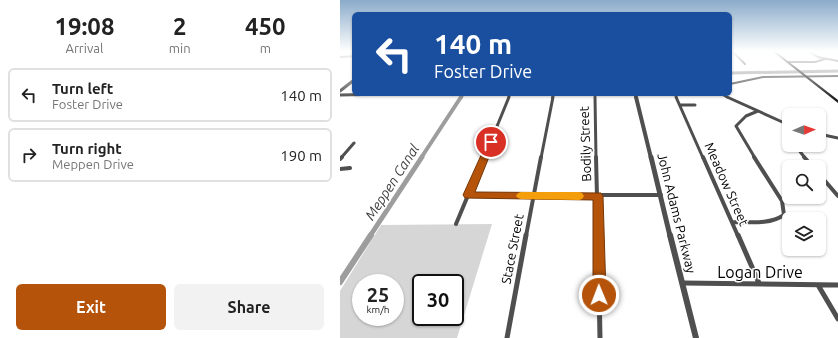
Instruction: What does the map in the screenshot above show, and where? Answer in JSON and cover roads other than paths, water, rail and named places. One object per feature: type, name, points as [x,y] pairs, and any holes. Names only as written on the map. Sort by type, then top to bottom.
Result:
[{"type":"main road","points":[[794,67],[838,102]]},
{"type":"street","points":[[732,84],[759,77],[838,76]]},
{"type":"street","points":[[340,91],[352,82]]},
{"type":"street","points":[[340,95],[352,95]]},
{"type":"street","points":[[456,224],[509,96]]},
{"type":"street","name":"Stace Street","points":[[507,338],[553,96]]},
{"type":"street","name":"Bodily Street","points":[[595,96],[600,338]]},
{"type":"street","name":"John Adams Parkway","points":[[636,96],[696,338]]},
{"type":"street","name":"Meadow Street","points":[[676,96],[759,283]]},
{"type":"street","points":[[725,96],[782,122]]},
{"type":"street","points":[[680,105],[695,105]]},
{"type":"street","points":[[758,111],[746,116],[736,126],[739,134],[782,201],[784,212]]},
{"type":"street","points":[[826,135],[838,138]]},
{"type":"street","points":[[340,159],[354,143]]},
{"type":"street","points":[[801,152],[807,160]]},
{"type":"street","points":[[340,169],[350,168]]},
{"type":"street","points":[[826,182],[838,196]]},
{"type":"street","points":[[468,195],[661,195]]},
{"type":"street","points":[[733,222],[773,221],[782,217]]},
{"type":"street","name":"Logan Drive","points":[[683,284],[712,285],[759,283],[838,285]]},
{"type":"street","points":[[818,285],[838,319]]},
{"type":"waterway","name":"Meppen Canal","points":[[732,73],[838,71]]},
{"type":"waterway","name":"Meppen Canal","points":[[421,158],[461,97]]},
{"type":"waterway","name":"Meppen Canal","points":[[370,236],[422,157]]},
{"type":"waterway","name":"Meppen Canal","points":[[340,282],[371,235]]}]
